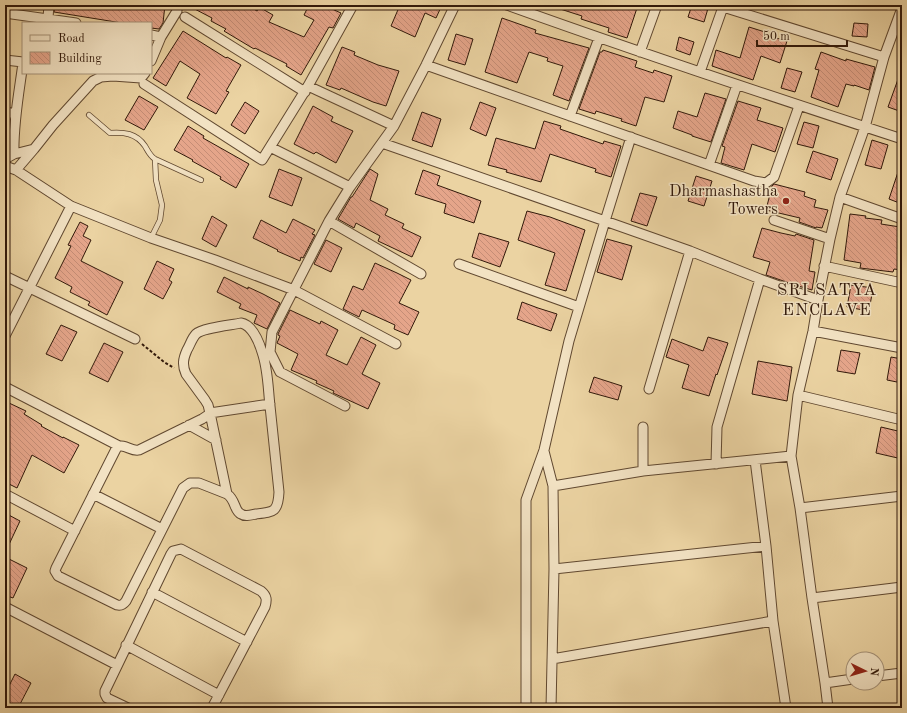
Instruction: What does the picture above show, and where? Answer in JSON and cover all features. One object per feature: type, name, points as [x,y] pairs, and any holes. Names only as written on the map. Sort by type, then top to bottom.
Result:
[{"type":"street","points":[[48,18],[49,5]]},
{"type":"street","points":[[152,59],[161,37],[177,11],[177,5]]},
{"type":"street","points":[[144,84],[262,160],[306,89],[353,5]]},
{"type":"street","points":[[345,406],[280,372],[270,352],[272,332],[350,187],[394,126],[455,5]]},
{"type":"street","points":[[507,5],[598,38],[902,139]]},
{"type":"street","points":[[640,52],[658,5]]},
{"type":"street","points":[[700,72],[723,7],[884,58]]},
{"type":"street","points":[[828,708],[800,508],[791,456],[798,395],[813,331],[824,266],[840,197],[865,127],[884,58],[902,8]]},
{"type":"street","points":[[5,13],[29,19],[48,18],[70,22]]},
{"type":"street","points":[[185,17],[306,89],[394,126]]},
{"type":"street","points":[[152,35],[161,37]]},
{"type":"street","points":[[570,116],[598,38]]},
{"type":"street","points":[[5,60],[22,63]]},
{"type":"street","points":[[426,65],[754,181],[766,183],[774,177],[799,106]]},
{"type":"street","points":[[18,153],[14,145],[16,114],[22,70]]},
{"type":"street","points":[[11,168],[34,149],[53,125],[93,81],[101,77],[113,76],[141,78],[144,74]]},
{"type":"street","points":[[709,165],[737,85]]},
{"type":"street","points":[[5,112],[16,114]]},
{"type":"street","points":[[526,708],[526,500],[544,450],[569,341],[631,137]]},
{"type":"street","points":[[382,143],[605,220],[818,300]]},
{"type":"street","points":[[270,147],[350,187]]},
{"type":"street","points":[[5,159],[18,153],[34,149]]},
{"type":"street","points":[[11,168],[18,153]]},
{"type":"street","points":[[11,168],[71,206],[151,238],[294,290],[396,344]]},
{"type":"street","points":[[840,197],[902,219]]},
{"type":"street","points":[[5,336],[71,206]]},
{"type":"street","points":[[774,220],[830,239]]},
{"type":"street","points":[[330,222],[421,274]]},
{"type":"street","points":[[648,389],[690,251]]},
{"type":"street","points":[[459,264],[579,306]]},
{"type":"street","points":[[824,266],[902,283]]},
{"type":"street","points":[[5,276],[135,339]]},
{"type":"street","points":[[716,464],[717,427],[760,279]]},
{"type":"street","points":[[119,446],[117,447],[74,530],[55,571],[58,576],[117,605],[124,604],[126,601],[183,488],[190,483],[199,483],[227,494],[233,500],[236,510],[246,516],[269,513],[278,505],[279,492],[267,374],[262,352],[252,330],[245,324],[241,323],[200,331],[194,336],[184,356],[183,363],[186,374],[208,405],[227,494]]},
{"type":"street","points":[[813,331],[902,348]]},
{"type":"street","points":[[267,374],[280,372]]},
{"type":"street","points":[[5,387],[119,446],[136,451],[210,413],[270,404]]},
{"type":"street","points":[[798,395],[902,420]]},
{"type":"street","points":[[189,425],[216,440]]},
{"type":"street","points":[[643,427],[643,471]]},
{"type":"street","points":[[544,450],[553,486],[554,569],[551,708]]},
{"type":"street","points":[[553,486],[643,471],[791,456]]},
{"type":"street","points":[[755,460],[766,546],[773,621],[786,708]]},
{"type":"street","points":[[5,494],[74,530]]},
{"type":"street","points":[[93,494],[162,529]]},
{"type":"street","points":[[800,508],[902,496]]},
{"type":"street","points":[[554,569],[766,546]]},
{"type":"street","points":[[128,708],[107,698],[105,691],[173,550],[177,549],[180,549],[261,591],[265,594],[266,598],[265,607],[212,708]]},
{"type":"street","points":[[812,598],[902,587]]},
{"type":"street","points":[[152,592],[247,642]]},
{"type":"street","points":[[5,608],[117,665]]},
{"type":"street","points":[[552,659],[773,621]]},
{"type":"street","points":[[126,645],[219,695]]},
{"type":"street","points":[[885,675],[902,673]]},
{"type":"street","points":[[825,683],[845,680]]},
{"type":"lane","points":[[89,114],[110,134],[125,132],[134,136],[143,144],[151,157],[201,180]]},
{"type":"lane","points":[[151,238],[160,220],[162,206],[156,180],[155,159]]},
{"type":"path","points":[[135,339],[164,362],[186,374]]},
{"type":"building","points":[[55,5],[165,5],[163,23],[159,29],[152,28],[152,22],[116,22],[54,12]]},
{"type":"building","points":[[187,5],[247,5],[257,11],[259,7],[273,15],[269,22],[304,37],[314,20],[304,15],[309,5],[323,5],[341,13],[333,28],[329,27],[301,75],[286,66],[287,64],[255,48],[254,49],[224,31],[226,29],[211,21],[212,18]]},
{"type":"building","points":[[400,5],[442,5],[436,18],[425,13],[415,37],[391,26]]},
{"type":"building","points":[[554,5],[638,5],[627,38],[608,32],[609,28],[581,19],[582,16],[554,7]]},
{"type":"building","points":[[692,5],[709,5],[704,22],[688,17]]},
{"type":"building","points":[[502,18],[536,30],[535,33],[589,48],[569,101],[553,95],[563,66],[547,61],[548,58],[529,52],[517,83],[485,72]]},
{"type":"building","points":[[854,23],[868,24],[867,37],[852,36]]},
{"type":"building","points":[[749,27],[765,32],[765,35],[787,41],[780,63],[761,56],[753,80],[712,66],[716,50],[740,58]]},
{"type":"building","points":[[183,31],[226,58],[227,57],[241,65],[226,91],[229,92],[216,114],[187,98],[200,74],[180,61],[166,86],[153,78]]},
{"type":"building","points":[[456,34],[473,39],[465,65],[448,60]]},
{"type":"building","points":[[679,37],[694,42],[690,55],[676,50]]},
{"type":"building","points":[[342,47],[355,52],[354,55],[378,65],[399,71],[386,106],[341,88],[340,90],[326,85]]},
{"type":"building","points":[[603,50],[637,61],[635,67],[653,73],[654,70],[672,76],[664,102],[645,97],[636,126],[621,121],[622,119],[596,111],[595,114],[579,109],[600,52]]},
{"type":"building","points":[[821,52],[846,61],[846,59],[875,67],[869,90],[846,84],[838,107],[811,97],[819,70],[815,69]]},
{"type":"building","points":[[787,68],[802,72],[795,92],[781,88]]},
{"type":"building","points":[[902,71],[902,112],[888,107]]},
{"type":"building","points":[[705,93],[726,99],[711,142],[673,128],[678,111],[697,117]]},
{"type":"building","points":[[139,96],[158,107],[144,130],[125,120]]},
{"type":"building","points":[[738,101],[761,108],[757,120],[783,128],[775,152],[752,144],[744,170],[721,163],[725,147],[722,146]]},
{"type":"building","points":[[245,102],[259,111],[245,134],[231,125]]},
{"type":"building","points":[[480,102],[496,108],[486,136],[470,129]]},
{"type":"building","points":[[313,106],[333,117],[331,121],[353,131],[336,163],[316,152],[314,154],[294,144]]},
{"type":"building","points":[[422,112],[441,119],[432,147],[412,140]]},
{"type":"building","points":[[544,121],[561,126],[560,129],[603,144],[604,141],[621,146],[611,177],[595,172],[596,169],[550,154],[541,182],[488,165],[496,138],[535,149]]},
{"type":"building","points":[[804,122],[819,126],[813,148],[797,144]]},
{"type":"building","points":[[188,126],[204,136],[203,138],[249,164],[236,188],[220,179],[221,177],[174,150]]},
{"type":"building","points":[[872,140],[888,145],[881,169],[865,165]]},
{"type":"building","points":[[813,151],[838,159],[831,180],[806,172]]},
{"type":"building","points":[[900,166],[902,167],[902,204],[889,199]]},
{"type":"building","points":[[279,169],[302,178],[292,206],[269,197]]},
{"type":"building","points":[[370,169],[378,174],[370,200],[388,209],[385,215],[404,224],[402,228],[421,237],[412,257],[378,241],[380,236],[356,223],[354,228],[338,219]]},
{"type":"building","points":[[423,170],[440,176],[437,185],[481,201],[474,223],[444,213],[446,204],[415,194]]},
{"type":"building","points":[[696,176],[712,181],[704,206],[688,201]]},
{"type":"building","points":[[774,184],[805,192],[804,196],[816,200],[814,207],[828,210],[822,228],[816,228],[799,222],[800,218],[766,210],[772,186]]},
{"type":"building","points":[[640,193],[657,197],[647,226],[631,221]]},
{"type":"building","points":[[527,211],[550,217],[585,230],[566,291],[545,285],[555,253],[518,240]]},
{"type":"building","points":[[850,214],[882,220],[881,224],[900,227],[899,230],[902,231],[902,270],[894,269],[893,272],[860,268],[861,263],[844,260]]},
{"type":"building","points":[[212,216],[227,225],[216,247],[202,239]]},
{"type":"building","points":[[293,219],[315,230],[312,234],[315,235],[300,261],[253,238],[261,220],[286,233]]},
{"type":"building","points":[[80,222],[88,226],[83,236],[91,240],[81,261],[123,282],[107,315],[88,305],[90,302],[70,292],[72,287],[55,278],[71,246],[68,245]]},
{"type":"building","points":[[762,228],[795,236],[796,234],[814,240],[809,271],[815,272],[812,290],[766,275],[770,262],[753,257]]},
{"type":"building","points":[[479,233],[509,242],[500,267],[472,257]]},
{"type":"building","points":[[607,239],[632,246],[622,280],[597,272]]},
{"type":"building","points":[[326,240],[342,248],[331,272],[314,264]]},
{"type":"building","points":[[157,261],[174,269],[169,280],[172,282],[163,299],[144,289]]},
{"type":"building","points":[[375,263],[411,280],[399,303],[419,312],[408,335],[394,329],[395,325],[362,310],[359,317],[343,309],[353,286],[363,290]]},
{"type":"building","points":[[224,277],[280,303],[267,329],[254,323],[257,315],[239,308],[241,304],[217,292]]},
{"type":"building","points":[[851,285],[873,288],[869,311],[847,307]]},
{"type":"building","points":[[522,302],[557,314],[551,331],[517,319]]},
{"type":"building","points":[[290,310],[320,324],[321,321],[338,330],[326,355],[347,365],[361,337],[376,345],[362,374],[380,383],[368,409],[333,393],[334,391],[316,383],[317,381],[291,370],[298,354],[277,343],[280,336],[278,334]]},
{"type":"building","points":[[61,325],[77,332],[62,361],[46,354]]},
{"type":"building","points":[[708,337],[728,343],[709,396],[682,388],[689,365],[666,357],[672,339],[703,351]]},
{"type":"building","points":[[104,343],[123,352],[108,382],[89,373]]},
{"type":"building","points":[[841,350],[860,353],[855,374],[837,371]]},
{"type":"building","points":[[891,357],[902,359],[902,383],[887,380]]},
{"type":"building","points":[[758,361],[792,367],[787,401],[752,394]]},
{"type":"building","points":[[594,377],[622,386],[618,400],[589,392]]},
{"type":"building","points":[[9,403],[26,411],[24,414],[42,425],[41,426],[79,445],[64,473],[32,455],[17,488],[5,482],[5,411]]},
{"type":"building","points":[[881,427],[902,432],[902,459],[876,453]]},
{"type":"building","points":[[5,513],[20,521],[5,553]]},
{"type":"building","points":[[5,557],[27,568],[13,598],[5,595]]},
{"type":"building","points":[[15,674],[31,683],[18,708],[5,708],[5,694]]},
{"type":"place","name":"Dharmashastha Towers","points":[[786,201]]},
{"type":"district","name":"SRI SATYA ENCLAVE","points":[[827,300]]}]
